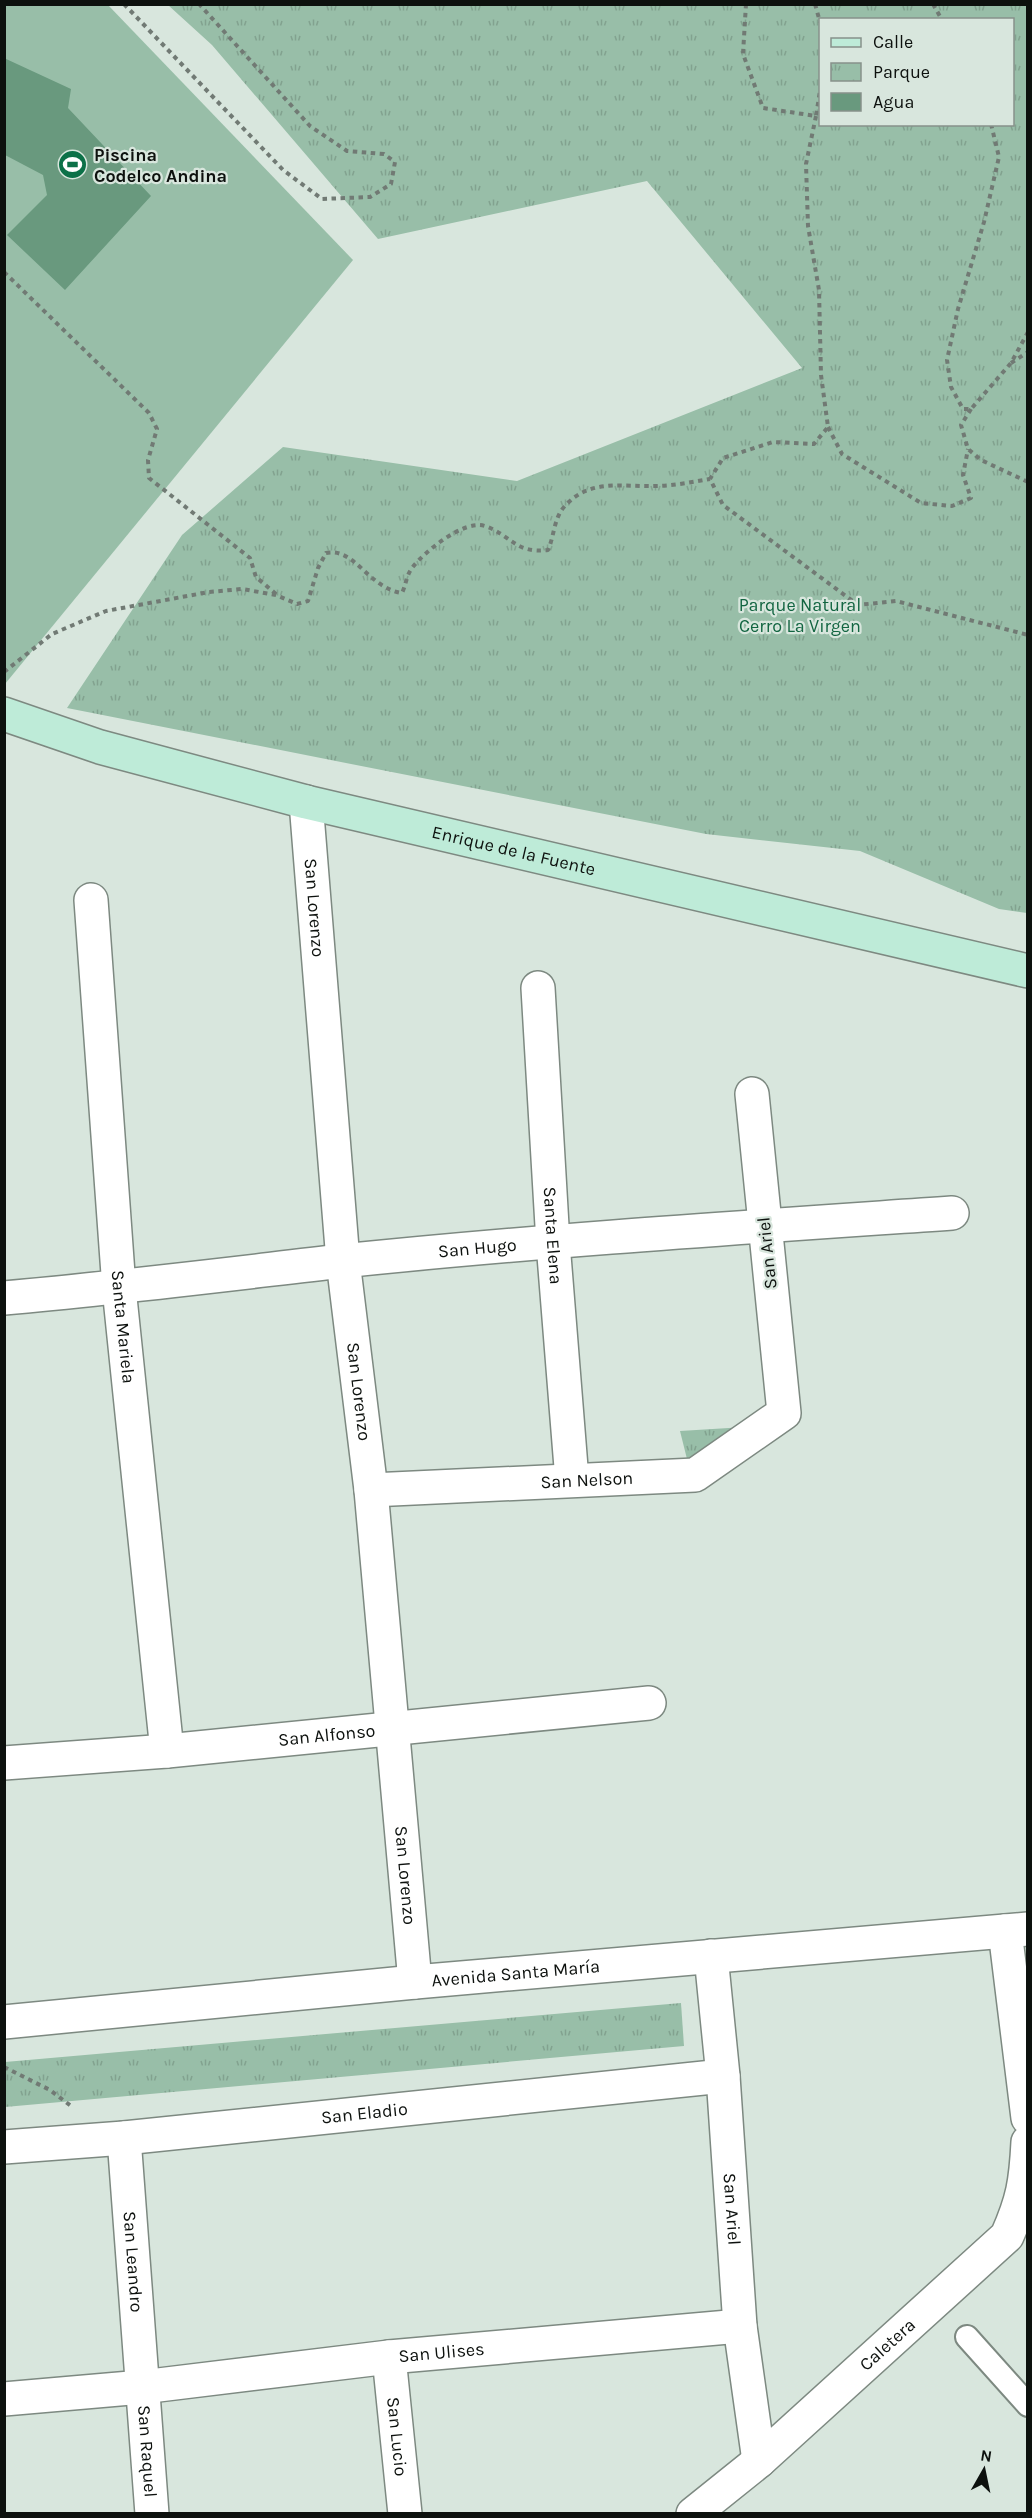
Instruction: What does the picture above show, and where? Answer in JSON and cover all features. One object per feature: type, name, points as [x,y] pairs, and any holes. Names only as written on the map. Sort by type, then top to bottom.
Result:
[{"type":"main road","name":"Enrique de la Fuente","points":[[4,714],[100,747],[306,802],[1028,971]]},
{"type":"street","name":"San Lorenzo","points":[[306,802],[343,1261],[371,1490],[415,1982]]},
{"type":"street","name":"Santa Mariela","points":[[91,900],[119,1288],[166,1751]]},
{"type":"street","name":"Santa Elena","points":[[538,988],[553,1243],[572,1480]]},
{"type":"street","name":"San Ariel","points":[[752,1094],[784,1413]]},
{"type":"street","name":"San Hugo","points":[[4,1298],[119,1288],[343,1261],[952,1213]]},
{"type":"street","name":"San Nelson","points":[[371,1490],[695,1475],[784,1413]]},
{"type":"street","name":"San Alfonso","points":[[4,1763],[166,1751],[649,1703]]},
{"type":"street","name":"Avenida Santa María","points":[[4,2022],[415,1982],[1016,1930]]},
{"type":"street","points":[[1016,1930],[1028,2118]]},
{"type":"street","name":"San Ariel","points":[[711,1956],[723,2076],[740,2326],[759,2462]]},
{"type":"street","name":"San Eladio","points":[[4,2147],[124,2138],[723,2076]]},
{"type":"street","name":"San Leandro","points":[[124,2138],[142,2387]]},
{"type":"street","name":"Caletera","points":[[693,2514],[759,2462],[1007,2236],[1020,2205],[1026,2175],[1028,2142]]},
{"type":"street","name":"San Ulises","points":[[4,2398],[142,2387],[389,2357],[740,2326]]},
{"type":"street","name":"San Lucio","points":[[389,2357],[405,2514]]},
{"type":"street","name":"San Raquel","points":[[142,2387],[152,2514]]},
{"type":"lane","points":[[967,2337],[1028,2405]]},
{"type":"path","points":[[124,4],[283,170],[322,199],[370,197],[391,184],[394,162],[384,154],[347,151],[310,126],[199,4]]},
{"type":"path","points":[[746,4],[743,54],[763,108],[816,116]]},
{"type":"path","points":[[933,4],[941,18]]},
{"type":"path","points":[[819,97],[806,164],[808,226],[819,290],[821,375],[828,427],[842,454],[921,503],[952,506],[971,498],[963,475],[968,449],[961,425],[971,409],[1011,363],[1028,332]]},
{"type":"path","points":[[971,409],[963,409],[951,387],[947,360],[958,309],[984,222],[999,157],[991,126]]},
{"type":"path","points":[[4,272],[149,413],[157,429],[148,460],[149,478],[250,558],[256,577],[276,595]]},
{"type":"path","points":[[1011,363],[1028,352]]},
{"type":"path","points":[[710,479],[723,458],[773,441],[814,444],[828,427]]},
{"type":"path","points":[[968,449],[981,460],[1028,482]]},
{"type":"path","points":[[4,672],[52,634],[106,611],[208,591],[242,589],[276,595],[297,604],[308,601],[318,568],[326,553],[334,552],[345,555],[376,583],[393,592],[402,593],[412,567],[431,549],[472,525],[486,526],[519,547],[538,551],[548,550],[559,515],[564,507],[579,494],[609,484],[656,486],[710,479]]},
{"type":"path","points":[[710,479],[723,505],[858,605],[896,601],[1028,635]]},
{"type":"path","points":[[4,2067],[50,2090],[73,2108]]},
{"type":"green space","points":[[5,5],[108,5],[353,260],[5,684]]},
{"type":"green space","name":"Parque Natural Cerro La Virgen","points":[[168,5],[1027,5],[1027,913],[999,909],[860,851],[706,834],[67,708],[182,535],[283,447],[517,481],[802,368],[647,181],[378,239],[212,45]]},
{"type":"green space","points":[[745,1427],[688,1463],[680,1431]]},
{"type":"green space","points":[[681,2003],[684,2046],[5,2107],[5,2062]]},
{"type":"water","name":"Piscina Codelco Andina","points":[[4,58],[71,89],[68,108],[151,196],[65,290],[7,235],[47,195],[43,175],[5,155]]},
{"type":"place","name":"Piscina Codelco Andina","points":[[73,165]]}]
